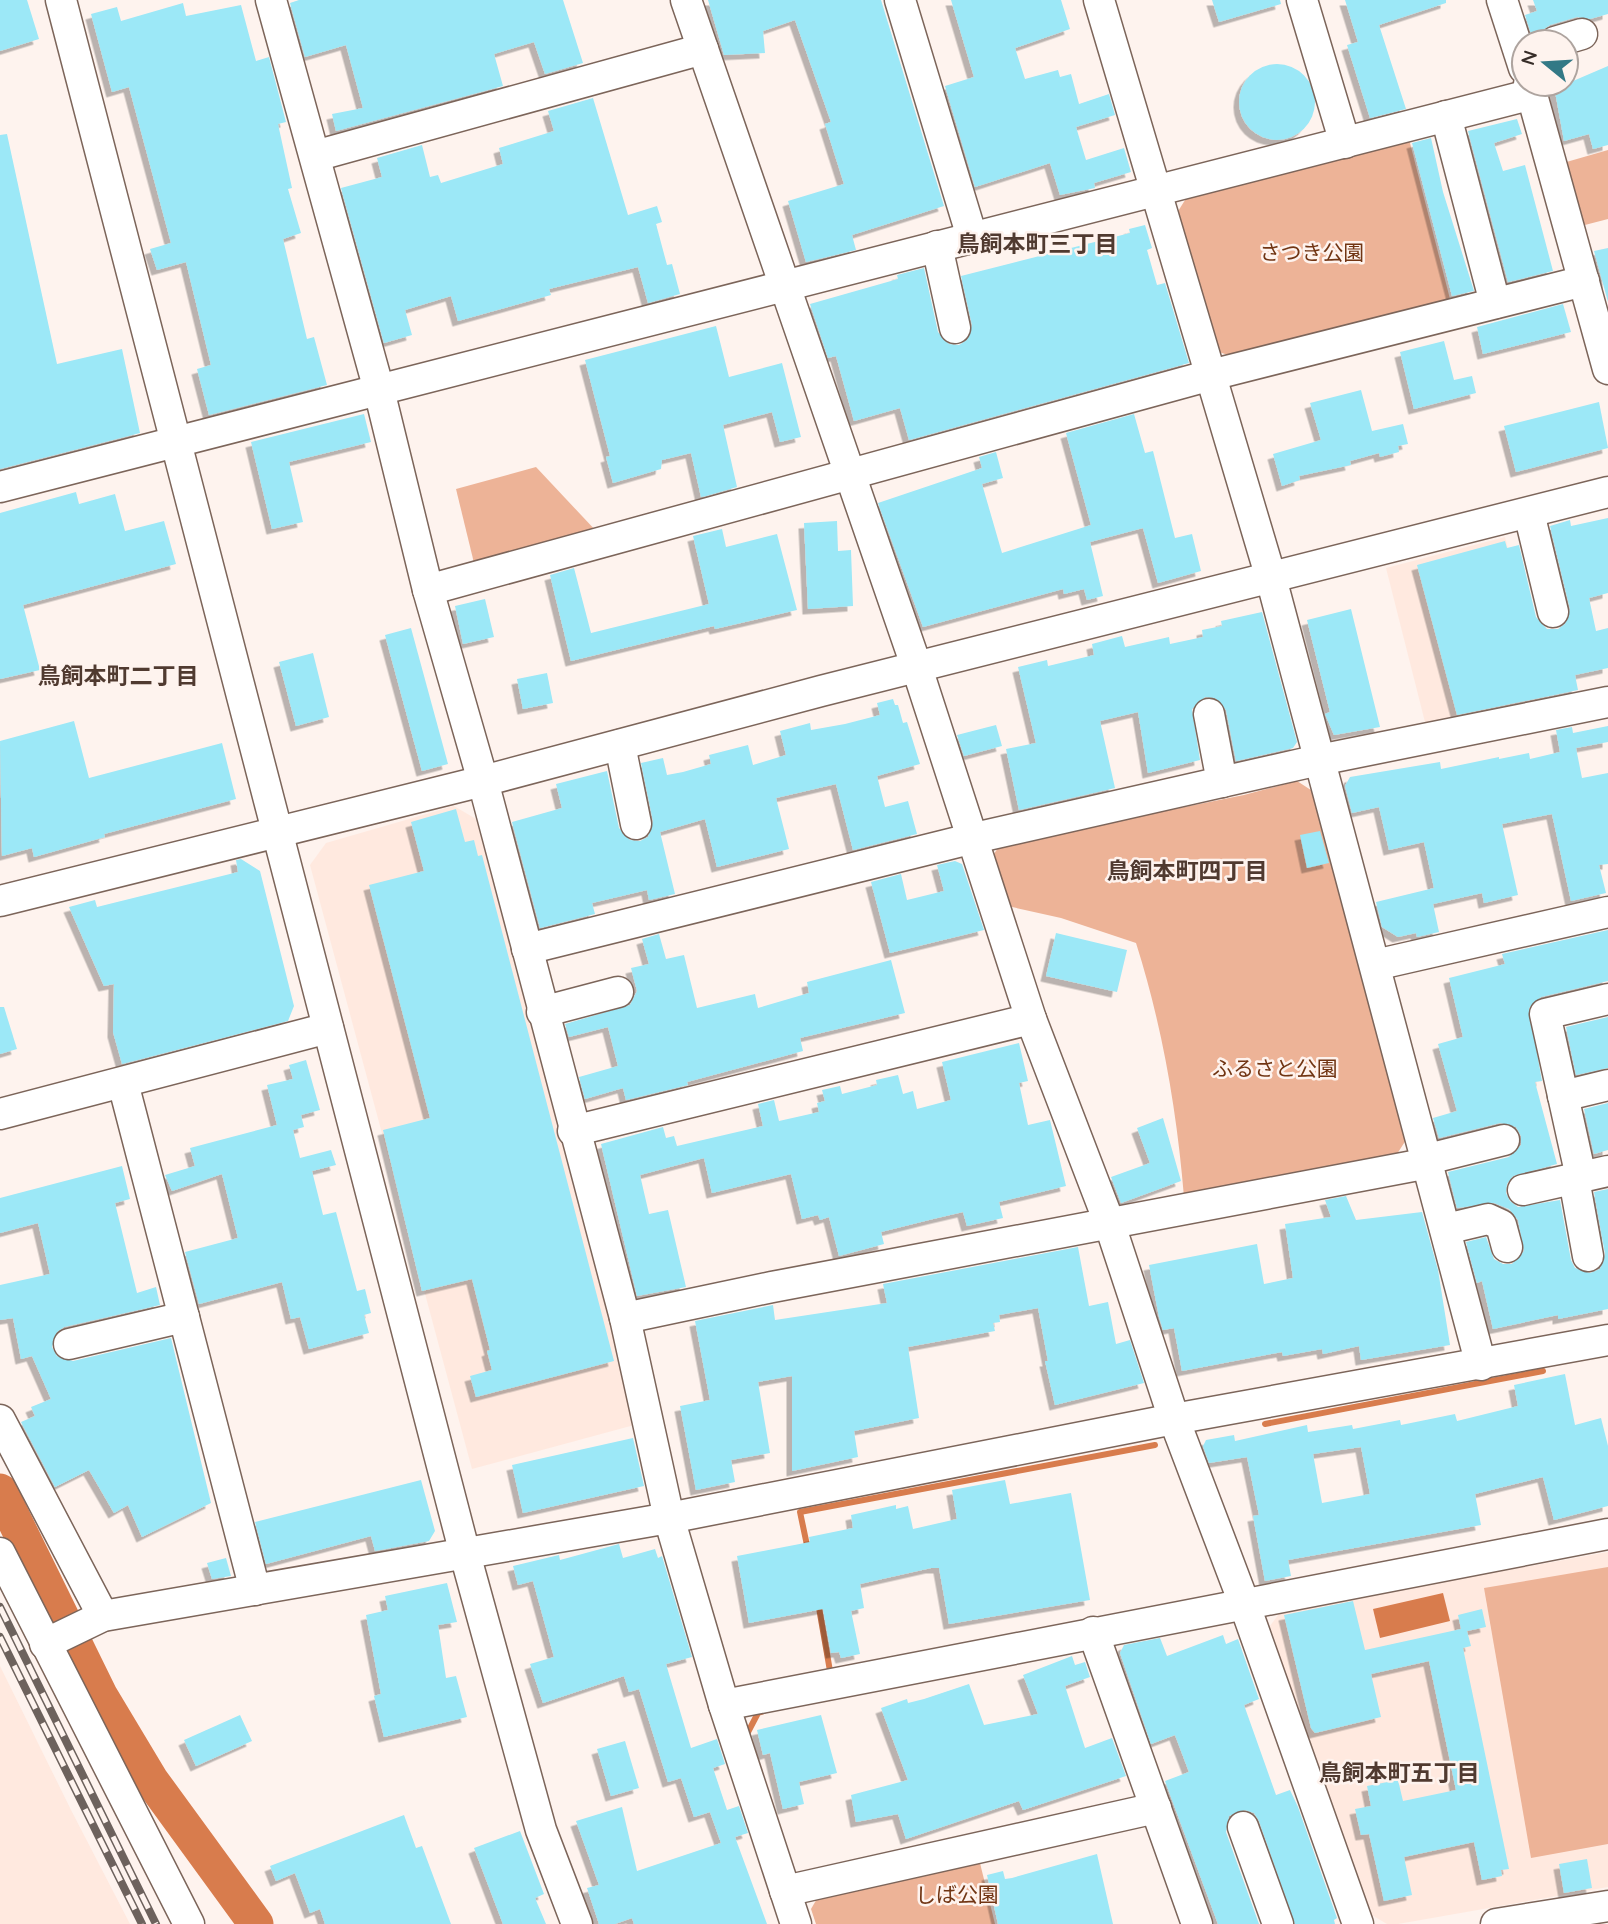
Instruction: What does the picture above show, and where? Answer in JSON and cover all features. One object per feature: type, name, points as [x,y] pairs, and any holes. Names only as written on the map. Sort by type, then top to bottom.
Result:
[{"type":"street","points":[[61,0],[465,1554],[541,1830],[577,1924]]},
{"type":"street","points":[[271,0],[379,390],[428,590],[483,781],[573,1131],[625,1318],[670,1518],[724,1705],[796,1924]]},
{"type":"street","points":[[686,0],[917,668],[970,839],[1031,1019],[1109,1222],[1174,1419],[1244,1603],[1358,1924]]},
{"type":"street","points":[[900,0],[972,237]]},
{"type":"street","points":[[1099,0],[1271,578],[1481,1366]]},
{"type":"street","points":[[1302,0],[1345,143]]},
{"type":"street","points":[[1502,0],[1512,28]]},
{"type":"street","points":[[316,156],[703,49]]},
{"type":"street","points":[[0,487],[1446,116],[1510,79]]},
{"type":"street","points":[[1534,98],[1607,360]]},
{"type":"street","points":[[1446,116],[1495,303]]},
{"type":"street","points":[[937,246],[955,328]]},
{"type":"street","points":[[428,590],[1211,375],[1584,281]]},
{"type":"street","points":[[0,901],[483,781],[1608,492]]},
{"type":"street","points":[[1529,513],[1553,612]]},
{"type":"street","points":[[527,949],[970,839],[1319,760],[1608,702]]},
{"type":"street","points":[[1209,714],[1222,782]]},
{"type":"street","points":[[620,745],[636,824]]},
{"type":"street","points":[[1375,965],[1608,912]]},
{"type":"street","points":[[542,1012],[618,992]]},
{"type":"street","points":[[1587,1257],[1588,1176],[1563,1096],[1545,1014],[1608,999]]},
{"type":"street","points":[[573,1131],[1031,1019]]},
{"type":"street","points":[[0,1114],[328,1028]]},
{"type":"street","points":[[122,1083],[255,1590]]},
{"type":"street","points":[[1563,1096],[1608,1085]]},
{"type":"street","points":[[625,1318],[1428,1161],[1503,1140]]},
{"type":"street","points":[[1523,1190],[1588,1176]]},
{"type":"street","points":[[1446,1229],[1488,1219],[1501,1225],[1507,1247]]},
{"type":"street","points":[[69,1344],[184,1317]]},
{"type":"street","points":[[49,1641],[94,1620],[670,1518],[1174,1419],[1481,1366],[1608,1340]]},
{"type":"street","points":[[0,1420],[94,1620]]},
{"type":"street","points":[[724,1705],[1608,1534]]},
{"type":"street","points":[[0,1553],[49,1641],[189,1924]]},
{"type":"street","points":[[1093,1632],[1197,1924]]},
{"type":"street","points":[[785,1891],[1156,1808]]},
{"type":"street","points":[[1242,1827],[1278,1924]]},
{"type":"street","points":[[1496,1924],[1608,1906]]},
{"type":"shaded area","points":[[1505,537],[1547,700],[1427,730],[1386,568]]},
{"type":"shaded area","points":[[454,806],[476,819],[638,1424],[472,1469],[310,865],[326,843]]},
{"type":"shaded area","points":[[1608,1552],[1608,1887],[1398,1924],[1387,1924],[1370,1914],[1267,1630],[1281,1611]]},
{"type":"shaded area","points":[[1443,1593],[1450,1621],[1380,1638],[1373,1609]]},
{"type":"shaded area","points":[[0,1666],[71,1810],[130,1924],[0,1924]]},
{"type":"green space","name":"さつき公園","points":[[1409,139],[1451,303],[1240,359],[1216,351],[1175,216],[1187,197]]},
{"type":"green space","points":[[1608,150],[1608,219],[1581,226],[1563,163]]},
{"type":"green space","points":[[536,467],[597,532],[474,563],[456,489]]},
{"type":"green space","name":"ふるさと公園","points":[[1297,781],[1314,792],[1406,1140],[1397,1154],[1373,1162],[1184,1197],[1167,1068],[1136,943],[1061,918],[1003,905],[988,862],[1001,844],[1244,795]]},
{"type":"green space","points":[[1608,1567],[1608,1844],[1531,1858],[1484,1588]]},
{"type":"green space","name":"しば公園","points":[[979,1859],[995,1924],[816,1924],[811,1909],[818,1897]]},
{"type":"building","points":[[0,0],[27,0],[39,39],[0,51]]},
{"type":"building","points":[[299,0],[563,0],[583,63],[545,74],[534,42],[494,54],[503,86],[336,131],[332,114],[363,108],[346,45],[305,57],[290,3]]},
{"type":"building","points":[[708,0],[881,0],[944,206],[852,235],[856,250],[806,262],[788,201],[844,184],[825,124],[831,122],[795,20],[763,31],[765,53],[724,55]]},
{"type":"building","points":[[951,0],[1061,0],[1070,29],[1015,48],[1025,79],[1058,70],[1060,77],[1071,74],[1079,104],[1109,94],[1115,115],[1076,127],[1086,160],[1124,148],[1131,172],[1094,183],[1095,188],[1060,195],[1050,163],[975,187],[945,86],[974,77]]},
{"type":"building","points":[[1212,0],[1280,0],[1281,4],[1219,22]]},
{"type":"building","points":[[1345,0],[1446,0],[1446,3],[1379,25],[1406,109],[1370,118],[1347,45],[1358,42]]},
{"type":"building","points":[[1533,0],[1608,0],[1608,14],[1590,19],[1577,17],[1546,28],[1529,28],[1525,15],[1537,11]]},
{"type":"building","points":[[183,3],[186,16],[241,5],[256,61],[269,57],[286,122],[278,124],[292,188],[288,189],[301,233],[283,239],[307,339],[314,337],[327,385],[209,415],[197,369],[211,365],[186,262],[157,270],[150,249],[171,243],[129,87],[112,92],[91,14],[117,7],[121,21]]},
{"type":"building","points":[[1270,64],[1284,64],[1298,70],[1309,81],[1315,102],[1312,117],[1304,129],[1284,140],[1270,140],[1256,134],[1245,123],[1239,109],[1239,95],[1245,81],[1256,70]]},
{"type":"building","points":[[1608,66],[1608,145],[1593,149],[1589,134],[1564,141],[1556,98],[1580,98],[1580,78]]},
{"type":"building","points":[[593,98],[628,215],[657,206],[662,222],[656,224],[667,265],[672,264],[680,294],[648,303],[638,267],[549,289],[551,295],[458,321],[451,296],[405,310],[412,335],[384,343],[341,188],[382,177],[377,158],[422,145],[430,177],[438,175],[441,183],[503,164],[499,148],[554,131],[548,111]]},
{"type":"building","points":[[1517,119],[1522,134],[1494,143],[1503,171],[1525,165],[1553,271],[1508,282],[1468,131]]},
{"type":"building","points":[[7,134],[57,364],[122,349],[140,433],[0,469],[0,135]]},
{"type":"building","points":[[1431,138],[1443,192],[1474,291],[1452,296],[1412,143]]},
{"type":"building","points":[[1145,225],[1152,248],[1147,250],[1157,285],[1165,283],[1189,363],[909,440],[900,408],[854,421],[836,356],[828,358],[810,304],[898,279],[897,275],[924,268],[938,332],[949,344],[959,345],[967,340],[972,325],[961,276],[1130,233],[1129,229]]},
{"type":"building","points":[[1608,248],[1608,302],[1594,251]]},
{"type":"building","points":[[1563,304],[1571,332],[1483,354],[1477,327]]},
{"type":"building","points":[[716,326],[729,377],[782,363],[801,437],[780,442],[772,412],[723,425],[737,487],[706,496],[701,497],[691,453],[662,460],[661,469],[613,483],[606,457],[610,456],[585,360]]},
{"type":"building","points":[[1444,341],[1454,380],[1472,376],[1476,393],[1414,409],[1400,352]]},
{"type":"building","points":[[1361,390],[1372,431],[1403,424],[1408,444],[1398,446],[1399,452],[1380,457],[1379,453],[1350,461],[1351,465],[1299,476],[1300,480],[1282,486],[1273,454],[1321,440],[1310,403]]},
{"type":"building","points":[[1599,402],[1608,448],[1516,472],[1504,426]]},
{"type":"building","points":[[364,414],[371,442],[289,462],[303,522],[272,529],[251,442]]},
{"type":"building","points":[[1134,414],[1145,453],[1153,451],[1175,538],[1192,534],[1201,571],[1158,583],[1143,528],[1090,542],[1103,596],[1087,600],[1084,589],[1064,594],[1063,589],[923,627],[878,503],[982,468],[979,457],[996,452],[1003,478],[982,484],[1002,553],[1091,525],[1066,433]]},
{"type":"building","points":[[76,492],[79,504],[115,494],[125,531],[164,521],[176,564],[23,605],[40,670],[0,679],[0,513]]},
{"type":"building","points":[[1608,518],[1608,593],[1589,598],[1596,631],[1608,628],[1608,668],[1575,675],[1578,690],[1457,715],[1417,565],[1505,541],[1507,548],[1519,545],[1536,617],[1547,629],[1558,629],[1565,624],[1570,609],[1550,526],[1570,520],[1571,526]]},
{"type":"building","points":[[837,521],[838,551],[851,550],[853,606],[808,609],[804,523]]},
{"type":"building","points":[[722,529],[726,547],[777,534],[797,610],[715,629],[714,626],[571,661],[550,575],[574,568],[591,633],[709,604],[693,536]]},
{"type":"building","points":[[485,599],[494,637],[463,644],[455,606]]},
{"type":"building","points":[[1351,609],[1380,727],[1334,735],[1325,714],[1330,712],[1307,620]]},
{"type":"building","points":[[1262,612],[1297,742],[1293,748],[1236,761],[1226,710],[1215,698],[1205,697],[1192,709],[1200,760],[1148,773],[1138,712],[1100,721],[1115,788],[1019,810],[1006,749],[1036,743],[1018,667],[1047,660],[1048,666],[1094,655],[1092,644],[1122,636],[1125,647],[1169,637],[1170,644],[1203,637],[1202,630],[1222,626],[1221,621]]},
{"type":"building","points":[[411,628],[448,764],[422,771],[385,635]]},
{"type":"building","points":[[313,653],[329,717],[296,726],[279,662]]},
{"type":"building","points":[[547,673],[553,703],[523,709],[517,679]]},
{"type":"building","points":[[893,699],[895,705],[898,705],[903,723],[907,722],[920,764],[877,776],[885,807],[908,801],[917,834],[853,850],[836,784],[776,798],[789,849],[717,867],[705,819],[660,832],[675,894],[649,900],[647,890],[592,903],[595,914],[540,928],[512,822],[562,808],[556,784],[607,771],[619,828],[630,840],[640,841],[648,837],[653,821],[641,763],[663,758],[667,775],[711,764],[709,755],[748,745],[753,765],[786,755],[780,731],[810,723],[811,730],[880,715],[877,703]]},
{"type":"building","points":[[74,721],[89,778],[222,743],[236,799],[104,834],[105,837],[34,857],[32,848],[2,856],[0,741]]},
{"type":"building","points":[[996,725],[1002,746],[964,756],[957,735]]},
{"type":"building","points":[[1608,726],[1608,742],[1576,748],[1582,778],[1608,773],[1608,864],[1599,865],[1606,893],[1571,901],[1552,814],[1502,824],[1518,895],[1484,903],[1482,893],[1433,904],[1439,932],[1417,937],[1416,933],[1398,937],[1382,927],[1376,902],[1434,888],[1424,842],[1389,850],[1379,807],[1352,813],[1345,786],[1350,777],[1440,762],[1441,769],[1529,753],[1530,759],[1560,752],[1556,730],[1572,727],[1573,733]]},
{"type":"building","points":[[456,809],[465,842],[474,840],[478,856],[482,855],[614,1361],[476,1397],[470,1376],[492,1370],[487,1351],[490,1350],[472,1279],[422,1291],[383,1130],[430,1118],[369,885],[424,871],[411,822]]},
{"type":"building","points":[[1320,831],[1329,863],[1307,868],[1300,835]]},
{"type":"building","points":[[241,859],[260,871],[294,1006],[288,1021],[122,1064],[113,1032],[114,984],[104,986],[69,907],[95,900],[97,907],[238,872],[236,860]]},
{"type":"building","points":[[955,861],[962,864],[984,930],[890,953],[871,882],[901,874],[907,900],[944,891],[937,865]]},
{"type":"building","points":[[1608,930],[1608,981],[1541,997],[1529,1008],[1542,1081],[1535,1082],[1557,1164],[1513,1176],[1507,1184],[1506,1193],[1510,1201],[1518,1207],[1560,1200],[1571,1260],[1575,1268],[1590,1273],[1600,1269],[1605,1254],[1594,1192],[1608,1189],[1608,1309],[1558,1319],[1558,1315],[1493,1329],[1482,1281],[1477,1283],[1466,1242],[1486,1237],[1494,1259],[1503,1264],[1512,1264],[1524,1251],[1518,1220],[1509,1209],[1494,1203],[1457,1208],[1448,1172],[1509,1157],[1521,1145],[1521,1136],[1516,1127],[1500,1123],[1439,1138],[1433,1118],[1457,1111],[1438,1044],[1463,1037],[1449,978],[1505,964],[1502,954]]},
{"type":"building","points":[[1056,933],[1127,950],[1117,992],[1046,976]]},
{"type":"building","points":[[659,934],[666,959],[684,955],[697,1008],[755,994],[758,1008],[809,993],[807,982],[891,960],[905,1013],[800,1038],[803,1051],[687,1082],[688,1085],[626,1100],[623,1088],[585,1099],[579,1077],[618,1066],[608,1027],[569,1037],[565,1024],[630,1005],[637,991],[631,968],[649,964],[642,939]]},
{"type":"building","points":[[0,1007],[4,1007],[17,1049],[0,1054]]},
{"type":"building","points":[[1608,1017],[1608,1068],[1576,1075],[1566,1027]]},
{"type":"building","points":[[1019,1043],[1028,1081],[1019,1083],[1028,1125],[1050,1120],[1066,1186],[999,1202],[1003,1218],[967,1226],[963,1212],[881,1232],[884,1244],[839,1256],[829,1217],[820,1220],[818,1215],[802,1219],[791,1174],[712,1193],[704,1158],[640,1175],[649,1214],[668,1210],[686,1287],[637,1296],[601,1144],[663,1127],[666,1138],[674,1136],[677,1146],[763,1126],[758,1104],[774,1100],[779,1121],[819,1112],[817,1103],[825,1101],[822,1090],[840,1086],[842,1094],[877,1085],[876,1080],[898,1075],[903,1094],[913,1091],[917,1109],[951,1100],[942,1062]]},
{"type":"building","points":[[306,1060],[320,1110],[301,1115],[304,1127],[293,1130],[300,1158],[331,1150],[336,1165],[312,1171],[323,1215],[336,1212],[357,1291],[365,1289],[371,1313],[364,1315],[369,1333],[309,1349],[300,1317],[291,1319],[282,1282],[199,1304],[185,1252],[238,1238],[222,1174],[172,1191],[165,1175],[195,1166],[190,1148],[277,1125],[267,1085],[293,1079],[289,1065]]},
{"type":"building","points":[[1608,1103],[1608,1150],[1594,1154],[1584,1109]]},
{"type":"building","points":[[1163,1118],[1181,1181],[1121,1203],[1111,1177],[1150,1163],[1137,1128]]},
{"type":"building","points":[[122,1166],[130,1199],[115,1203],[137,1293],[156,1287],[160,1305],[64,1327],[57,1332],[52,1347],[57,1356],[73,1361],[171,1338],[211,1503],[142,1537],[128,1505],[114,1513],[89,1470],[55,1487],[21,1422],[35,1416],[31,1407],[51,1399],[32,1356],[21,1359],[13,1318],[0,1320],[0,1285],[50,1274],[38,1223],[0,1233],[0,1198]]},
{"type":"building","points":[[1346,1196],[1356,1220],[1422,1212],[1438,1270],[1450,1345],[1361,1360],[1359,1346],[1323,1354],[1322,1349],[1283,1356],[1282,1352],[1182,1371],[1174,1328],[1163,1330],[1149,1265],[1257,1244],[1264,1284],[1293,1278],[1285,1224],[1331,1217],[1325,1200]]},
{"type":"building","points":[[1078,1247],[1089,1306],[1108,1302],[1116,1344],[1130,1340],[1144,1383],[1055,1405],[1045,1361],[1048,1361],[1038,1308],[999,1315],[1000,1322],[993,1323],[995,1331],[908,1347],[919,1418],[854,1431],[858,1457],[792,1471],[792,1376],[758,1382],[770,1453],[731,1460],[735,1482],[696,1490],[680,1406],[710,1400],[695,1321],[773,1305],[775,1320],[887,1303],[883,1284]]},
{"type":"building","points":[[1565,1374],[1575,1425],[1601,1418],[1608,1446],[1608,1506],[1554,1520],[1543,1477],[1475,1494],[1481,1525],[1288,1560],[1291,1576],[1265,1581],[1253,1516],[1259,1515],[1247,1457],[1209,1463],[1203,1446],[1206,1440],[1234,1435],[1235,1441],[1307,1425],[1308,1432],[1352,1425],[1353,1429],[1400,1420],[1401,1425],[1455,1414],[1457,1421],[1518,1406],[1514,1385]],"holes":[[[1361,1447],[1370,1494],[1322,1503],[1313,1454]]]},
{"type":"building","points":[[633,1438],[644,1486],[523,1513],[512,1465]]},
{"type":"building","points":[[421,1480],[435,1531],[429,1541],[375,1551],[371,1536],[266,1564],[255,1522]]},
{"type":"building","points":[[1005,1480],[1010,1504],[1071,1493],[1090,1600],[949,1624],[939,1568],[931,1568],[860,1584],[864,1608],[851,1611],[860,1654],[841,1658],[839,1652],[831,1653],[823,1609],[749,1623],[737,1556],[810,1542],[809,1537],[853,1528],[851,1515],[896,1505],[896,1509],[908,1506],[913,1529],[957,1519],[952,1490]]},
{"type":"building","points":[[619,1544],[623,1558],[655,1549],[658,1558],[662,1556],[692,1657],[666,1664],[691,1748],[717,1739],[725,1764],[713,1768],[727,1810],[739,1806],[748,1833],[735,1837],[767,1924],[634,1924],[632,1918],[615,1924],[599,1924],[587,1888],[599,1885],[576,1821],[622,1807],[637,1871],[721,1843],[710,1812],[694,1817],[681,1778],[668,1782],[639,1689],[629,1692],[624,1676],[543,1703],[530,1664],[554,1657],[533,1581],[518,1585],[513,1566],[559,1555],[560,1560]]},
{"type":"building","points":[[226,1558],[231,1576],[212,1579],[207,1563]]},
{"type":"building","points":[[447,1583],[457,1622],[438,1625],[446,1678],[456,1676],[467,1717],[384,1737],[374,1696],[381,1694],[366,1615],[388,1610],[385,1596]]},
{"type":"building","points":[[1353,1601],[1365,1650],[1461,1629],[1458,1615],[1482,1609],[1486,1627],[1467,1631],[1471,1646],[1463,1648],[1509,1869],[1501,1870],[1502,1876],[1482,1880],[1474,1842],[1404,1857],[1412,1895],[1384,1901],[1369,1834],[1361,1835],[1355,1809],[1371,1806],[1367,1786],[1398,1780],[1403,1801],[1456,1790],[1429,1661],[1371,1674],[1381,1717],[1315,1733],[1311,1728],[1284,1615]]},
{"type":"building","points":[[1223,1635],[1226,1644],[1238,1639],[1259,1699],[1244,1705],[1276,1795],[1290,1790],[1298,1807],[1337,1918],[1334,1920],[1335,1924],[1295,1924],[1259,1821],[1254,1813],[1245,1810],[1229,1816],[1226,1832],[1259,1924],[1218,1924],[1165,1781],[1189,1772],[1175,1735],[1151,1744],[1120,1653],[1124,1645],[1160,1638],[1167,1656]]},
{"type":"building","points":[[1072,1656],[1075,1665],[1085,1662],[1090,1677],[1065,1686],[1085,1748],[1112,1738],[1126,1776],[1023,1810],[1019,1801],[906,1839],[898,1814],[856,1822],[851,1795],[908,1780],[881,1708],[907,1699],[908,1703],[924,1699],[969,1684],[984,1725],[1038,1714],[1023,1675]]},
{"type":"building","points":[[240,1715],[252,1741],[196,1766],[184,1740]]},
{"type":"building","points":[[821,1715],[837,1773],[799,1782],[804,1804],[783,1809],[770,1753],[763,1755],[757,1730]]},
{"type":"building","points":[[625,1741],[639,1788],[611,1796],[597,1749]]},
{"type":"building","points":[[404,1815],[416,1848],[422,1846],[451,1924],[325,1924],[320,1909],[310,1913],[295,1873],[276,1881],[270,1866]]},
{"type":"building","points":[[520,1831],[544,1894],[535,1898],[546,1924],[503,1924],[474,1848]]},
{"type":"building","points":[[1097,1854],[1113,1924],[998,1924],[987,1875],[1003,1871],[1005,1879],[1012,1878]]},
{"type":"building","points":[[1587,1859],[1592,1888],[1564,1893],[1559,1864]]},
{"type":"waterway","points":[[1265,1424],[1543,1371]]},
{"type":"waterway","points":[[808,1550],[800,1512],[1155,1445]]},
{"type":"waterway","points":[[0,1491],[100,1695],[151,1780],[256,1924]]},
{"type":"waterway","points":[[818,1602],[830,1671]]},
{"type":"waterway","points":[[747,1734],[758,1713],[764,1711]]},
{"type":"railway","points":[[0,1607],[156,1924]]},
{"type":"railway","points":[[0,1637],[142,1924]]},
{"type":"district","name":"鳥飼本町三丁目","points":[[1037,243]]},
{"type":"district","name":"鳥飼本町二丁目","points":[[118,675]]},
{"type":"district","name":"鳥飼本町四丁目","points":[[1187,870]]},
{"type":"district","name":"鳥飼本町五丁目","points":[[1399,1772]]}]
